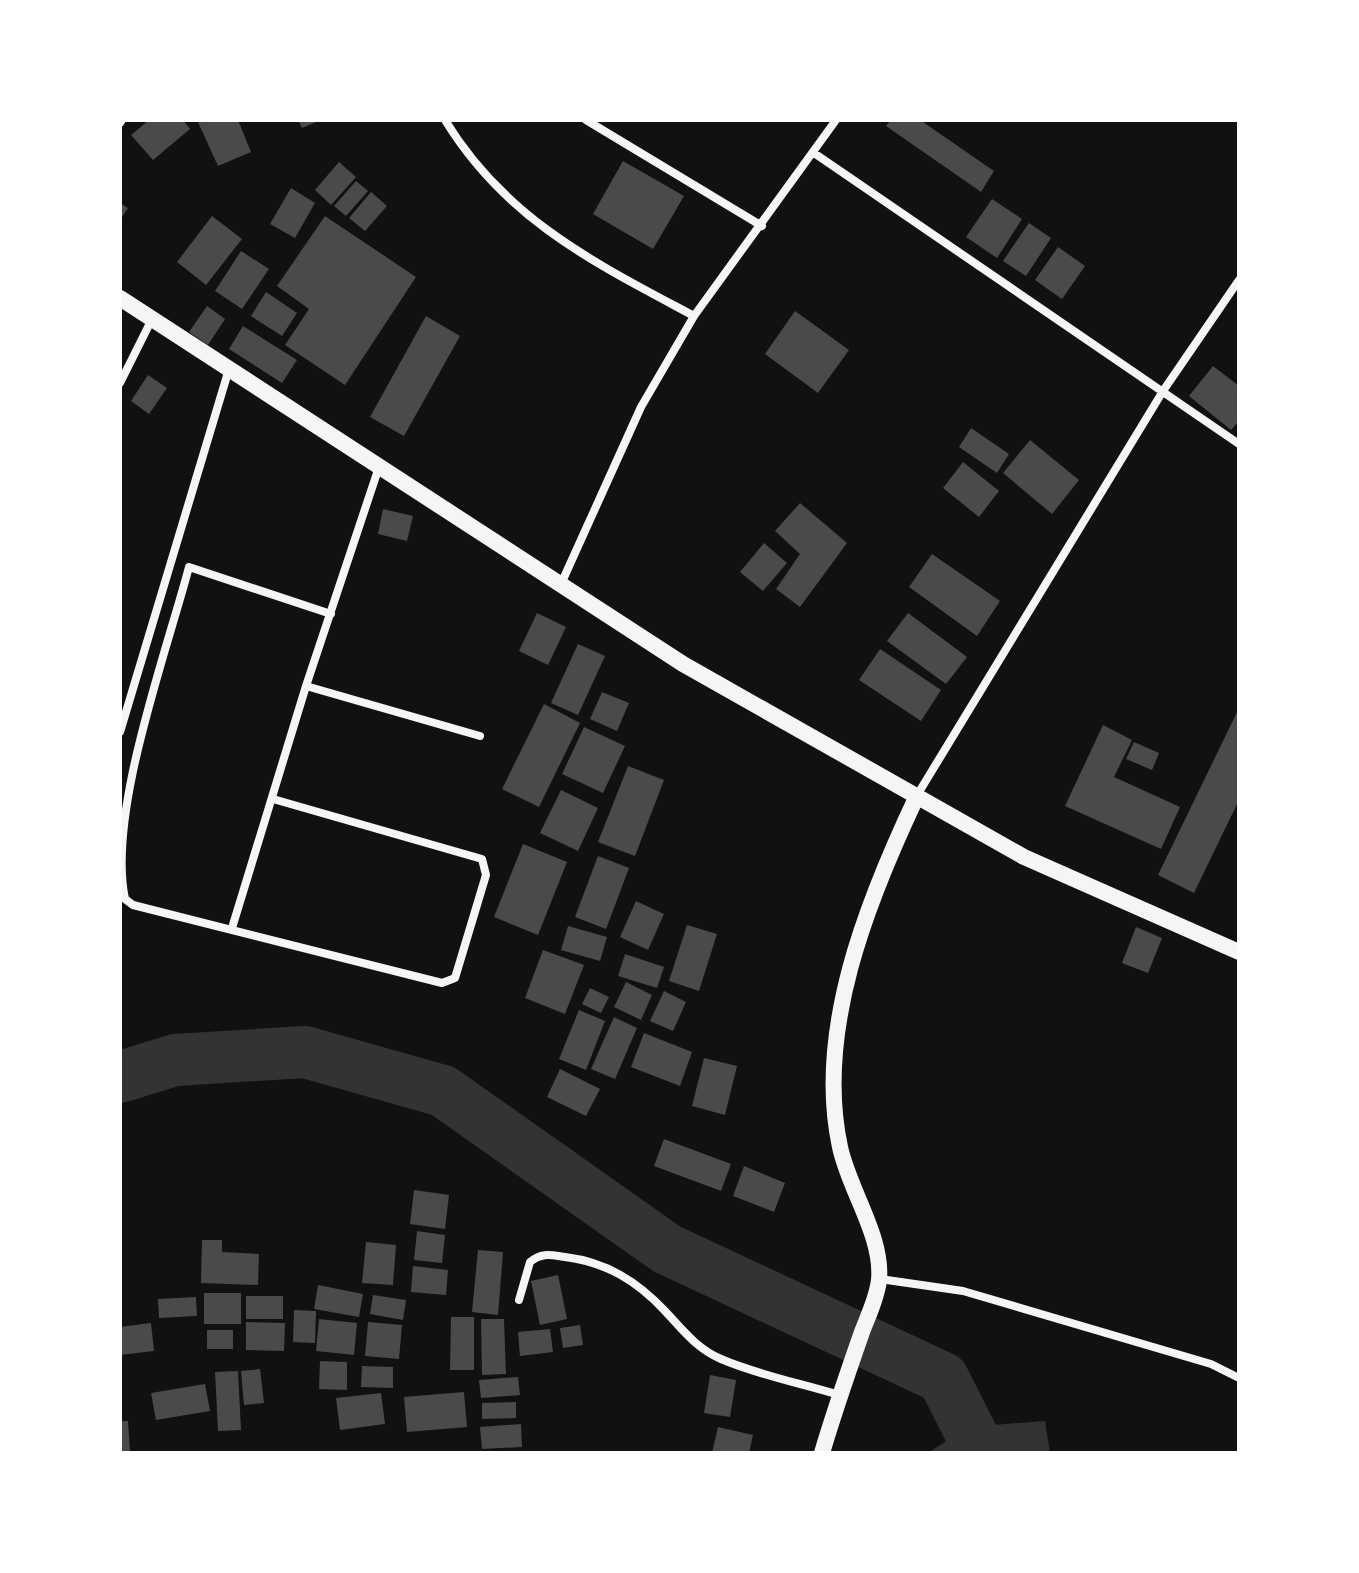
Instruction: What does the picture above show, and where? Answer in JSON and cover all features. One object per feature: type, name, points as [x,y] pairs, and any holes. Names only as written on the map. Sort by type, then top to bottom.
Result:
[{"type":"main road","points":[[120,298],[696,672],[1024,857],[1239,952]]},
{"type":"main road","points":[[822,1453],[878,1284],[871,1237],[840,1151],[834,1114],[835,1059],[848,975],[864,919],[916,798]]},
{"type":"street","points":[[445,120],[491,184],[559,241],[694,316]]},
{"type":"street","points":[[586,120],[762,226]]},
{"type":"street","points":[[561,584],[641,407],[694,316],[836,120]]},
{"type":"street","points":[[814,153],[1239,444]]},
{"type":"street","points":[[916,798],[1163,391],[1239,280]]},
{"type":"street","points":[[120,383],[153,318]]},
{"type":"street","points":[[120,732],[230,368]]},
{"type":"street","points":[[232,928],[306,686],[380,464]]},
{"type":"street","points":[[273,799],[482,859],[486,875],[455,978],[442,983],[133,905],[125,899],[122,838],[136,760],[189,567],[331,614]]},
{"type":"street","points":[[306,686],[480,736]]},
{"type":"street","points":[[519,1300],[530,1262],[535,1258],[545,1254],[594,1261],[620,1274],[647,1294],[690,1340],[719,1358],[839,1395]]},
{"type":"street","points":[[878,1284],[963,1291],[1211,1364],[1239,1378]]},
{"type":"shaded area","points":[[1045,1421],[1050,1453],[928,1453],[968,1427]]},
{"type":"building","points":[[149,120],[183,120],[190,129],[153,160],[131,135]]},
{"type":"building","points":[[197,120],[238,120],[251,152],[218,166]]},
{"type":"building","points":[[298,120],[321,120],[302,128]]},
{"type":"building","points":[[891,120],[920,120],[994,171],[981,192],[886,126]]},
{"type":"building","points":[[623,161],[684,196],[653,249],[593,214]]},
{"type":"building","points":[[339,162],[356,177],[331,205],[315,190]]},
{"type":"building","points":[[356,181],[368,191],[346,216],[334,206]]},
{"type":"building","points":[[291,188],[315,203],[295,238],[270,224]]},
{"type":"building","points":[[371,192],[387,206],[365,231],[349,218]]},
{"type":"building","points":[[992,199],[1022,219],[997,258],[966,237]]},
{"type":"building","points":[[120,203],[128,208],[120,220]]},
{"type":"building","points":[[212,216],[242,239],[206,285],[177,262]]},
{"type":"building","points":[[325,216],[416,277],[345,385],[285,345],[309,309],[277,286]]},
{"type":"building","points":[[1029,223],[1051,238],[1026,276],[1003,261]]},
{"type":"building","points":[[1058,247],[1085,266],[1062,299],[1035,280]]},
{"type":"building","points":[[241,251],[269,269],[242,309],[215,291]]},
{"type":"building","points":[[266,292],[297,313],[282,336],[251,316]]},
{"type":"building","points":[[207,306],[225,319],[208,345],[189,332]]},
{"type":"building","points":[[795,311],[849,350],[818,393],[765,354]]},
{"type":"building","points":[[426,316],[460,336],[404,436],[370,417]]},
{"type":"building","points":[[243,326],[297,360],[282,383],[229,349]]},
{"type":"building","points":[[1213,366],[1239,386],[1239,421],[1231,430],[1189,396]]},
{"type":"building","points":[[148,375],[167,388],[149,414],[131,401]]},
{"type":"building","points":[[971,428],[1009,454],[997,473],[959,447]]},
{"type":"building","points":[[1030,440],[1079,480],[1052,514],[1003,473]]},
{"type":"building","points":[[963,462],[999,491],[979,517],[943,488]]},
{"type":"building","points":[[800,503],[847,543],[800,607],[776,589],[800,554],[775,531]]},
{"type":"building","points":[[383,509],[413,516],[407,541],[378,534]]},
{"type":"building","points":[[764,543],[787,563],[763,591],[740,572]]},
{"type":"building","points":[[932,554],[1000,601],[977,636],[909,587]]},
{"type":"building","points":[[537,613],[566,627],[548,665],[519,651]]},
{"type":"building","points":[[908,613],[967,657],[946,684],[887,641]]},
{"type":"building","points":[[578,644],[605,656],[578,715],[551,703]]},
{"type":"building","points":[[880,649],[941,690],[921,721],[859,680]]},
{"type":"building","points":[[602,692],[629,703],[617,731],[590,719]]},
{"type":"building","points":[[544,704],[580,723],[539,807],[502,789]]},
{"type":"building","points":[[1239,708],[1239,800],[1194,893],[1158,875]]},
{"type":"building","points":[[1103,725],[1132,740],[1114,777],[1180,807],[1161,849],[1065,806]]},
{"type":"building","points":[[584,727],[625,746],[603,793],[562,774]]},
{"type":"building","points":[[1134,742],[1159,753],[1152,770],[1126,759]]},
{"type":"building","points":[[628,766],[664,780],[635,856],[598,842]]},
{"type":"building","points":[[561,790],[598,808],[578,851],[540,833]]},
{"type":"building","points":[[523,844],[567,862],[538,935],[494,917]]},
{"type":"building","points":[[598,856],[629,868],[606,929],[575,917]]},
{"type":"building","points":[[636,901],[664,914],[648,950],[620,937]]},
{"type":"building","points":[[687,925],[717,934],[699,991],[669,981]]},
{"type":"building","points":[[568,926],[607,937],[600,961],[561,950]]},
{"type":"building","points":[[1136,927],[1162,938],[1148,973],[1122,963]]},
{"type":"building","points":[[543,950],[584,965],[565,1014],[525,998]]},
{"type":"building","points":[[625,954],[664,967],[657,988],[618,976]]},
{"type":"building","points":[[626,982],[652,995],[641,1020],[614,1007]]},
{"type":"building","points":[[590,988],[609,997],[601,1013],[582,1004]]},
{"type":"building","points":[[664,991],[686,1002],[673,1031],[650,1021]]},
{"type":"building","points":[[579,1010],[605,1021],[586,1070],[559,1059]]},
{"type":"building","points":[[614,1017],[637,1028],[615,1079],[591,1069]]},
{"type":"building","points":[[644,1033],[692,1052],[680,1086],[631,1067]]},
{"type":"building","points":[[704,1058],[737,1066],[725,1115],[692,1106]]},
{"type":"building","points":[[560,1069],[600,1089],[586,1116],[547,1097]]},
{"type":"building","points":[[664,1139],[731,1164],[721,1191],[654,1166]]},
{"type":"building","points":[[744,1166],[785,1183],[774,1212],[733,1196]]},
{"type":"building","points":[[414,1190],[449,1195],[445,1229],[410,1224]]},
{"type":"building","points":[[417,1231],[445,1235],[442,1263],[414,1260]]},
{"type":"building","points":[[202,1240],[222,1240],[222,1252],[259,1254],[258,1285],[201,1283]]},
{"type":"building","points":[[366,1242],[396,1245],[393,1285],[362,1283]]},
{"type":"building","points":[[478,1250],[503,1252],[498,1315],[472,1312]]},
{"type":"building","points":[[413,1266],[448,1270],[446,1295],[411,1292]]},
{"type":"building","points":[[558,1275],[567,1319],[540,1325],[531,1281]]},
{"type":"building","points":[[318,1285],[363,1294],[359,1317],[314,1309]]},
{"type":"building","points":[[204,1293],[241,1293],[241,1324],[204,1324]]},
{"type":"building","points":[[373,1295],[406,1300],[403,1320],[370,1314]]},
{"type":"building","points":[[246,1296],[283,1296],[283,1319],[246,1319]]},
{"type":"building","points":[[196,1297],[197,1316],[159,1318],[158,1299]]},
{"type":"building","points":[[294,1310],[316,1311],[315,1343],[293,1342]]},
{"type":"building","points":[[451,1317],[474,1317],[474,1370],[450,1370]]},
{"type":"building","points":[[319,1319],[357,1323],[354,1355],[316,1351]]},
{"type":"building","points":[[481,1319],[504,1319],[506,1374],[482,1375]]},
{"type":"building","points":[[246,1322],[285,1323],[284,1351],[246,1350]]},
{"type":"building","points":[[368,1322],[402,1325],[399,1359],[365,1356]]},
{"type":"building","points":[[151,1323],[154,1351],[120,1355],[120,1327]]},
{"type":"building","points":[[580,1325],[583,1345],[563,1348],[560,1328]]},
{"type":"building","points":[[550,1329],[553,1352],[520,1356],[518,1332]]},
{"type":"building","points":[[207,1330],[233,1330],[233,1349],[207,1349]]},
{"type":"building","points":[[320,1361],[347,1362],[347,1390],[319,1389]]},
{"type":"building","points":[[362,1366],[393,1367],[393,1388],[361,1387]]},
{"type":"building","points":[[260,1369],[264,1403],[244,1405],[241,1371]]},
{"type":"building","points":[[238,1371],[241,1430],[218,1431],[215,1372]]},
{"type":"building","points":[[710,1375],[736,1380],[730,1417],[704,1413]]},
{"type":"building","points":[[518,1377],[520,1395],[481,1398],[479,1380]]},
{"type":"building","points":[[205,1384],[210,1411],[156,1420],[151,1393]]},
{"type":"building","points":[[464,1392],[467,1427],[407,1432],[404,1397]]},
{"type":"building","points":[[381,1393],[385,1424],[340,1430],[336,1398]]},
{"type":"building","points":[[516,1402],[516,1418],[482,1419],[482,1403]]},
{"type":"building","points":[[120,1421],[128,1421],[130,1451],[120,1451]]},
{"type":"building","points":[[521,1424],[522,1447],[482,1449],[480,1427]]},
{"type":"building","points":[[718,1427],[753,1435],[749,1453],[712,1453]]},
{"type":"waterway","points":[[120,1077],[175,1060],[305,1052],[443,1091],[667,1249],[943,1378],[981,1453]]}]
